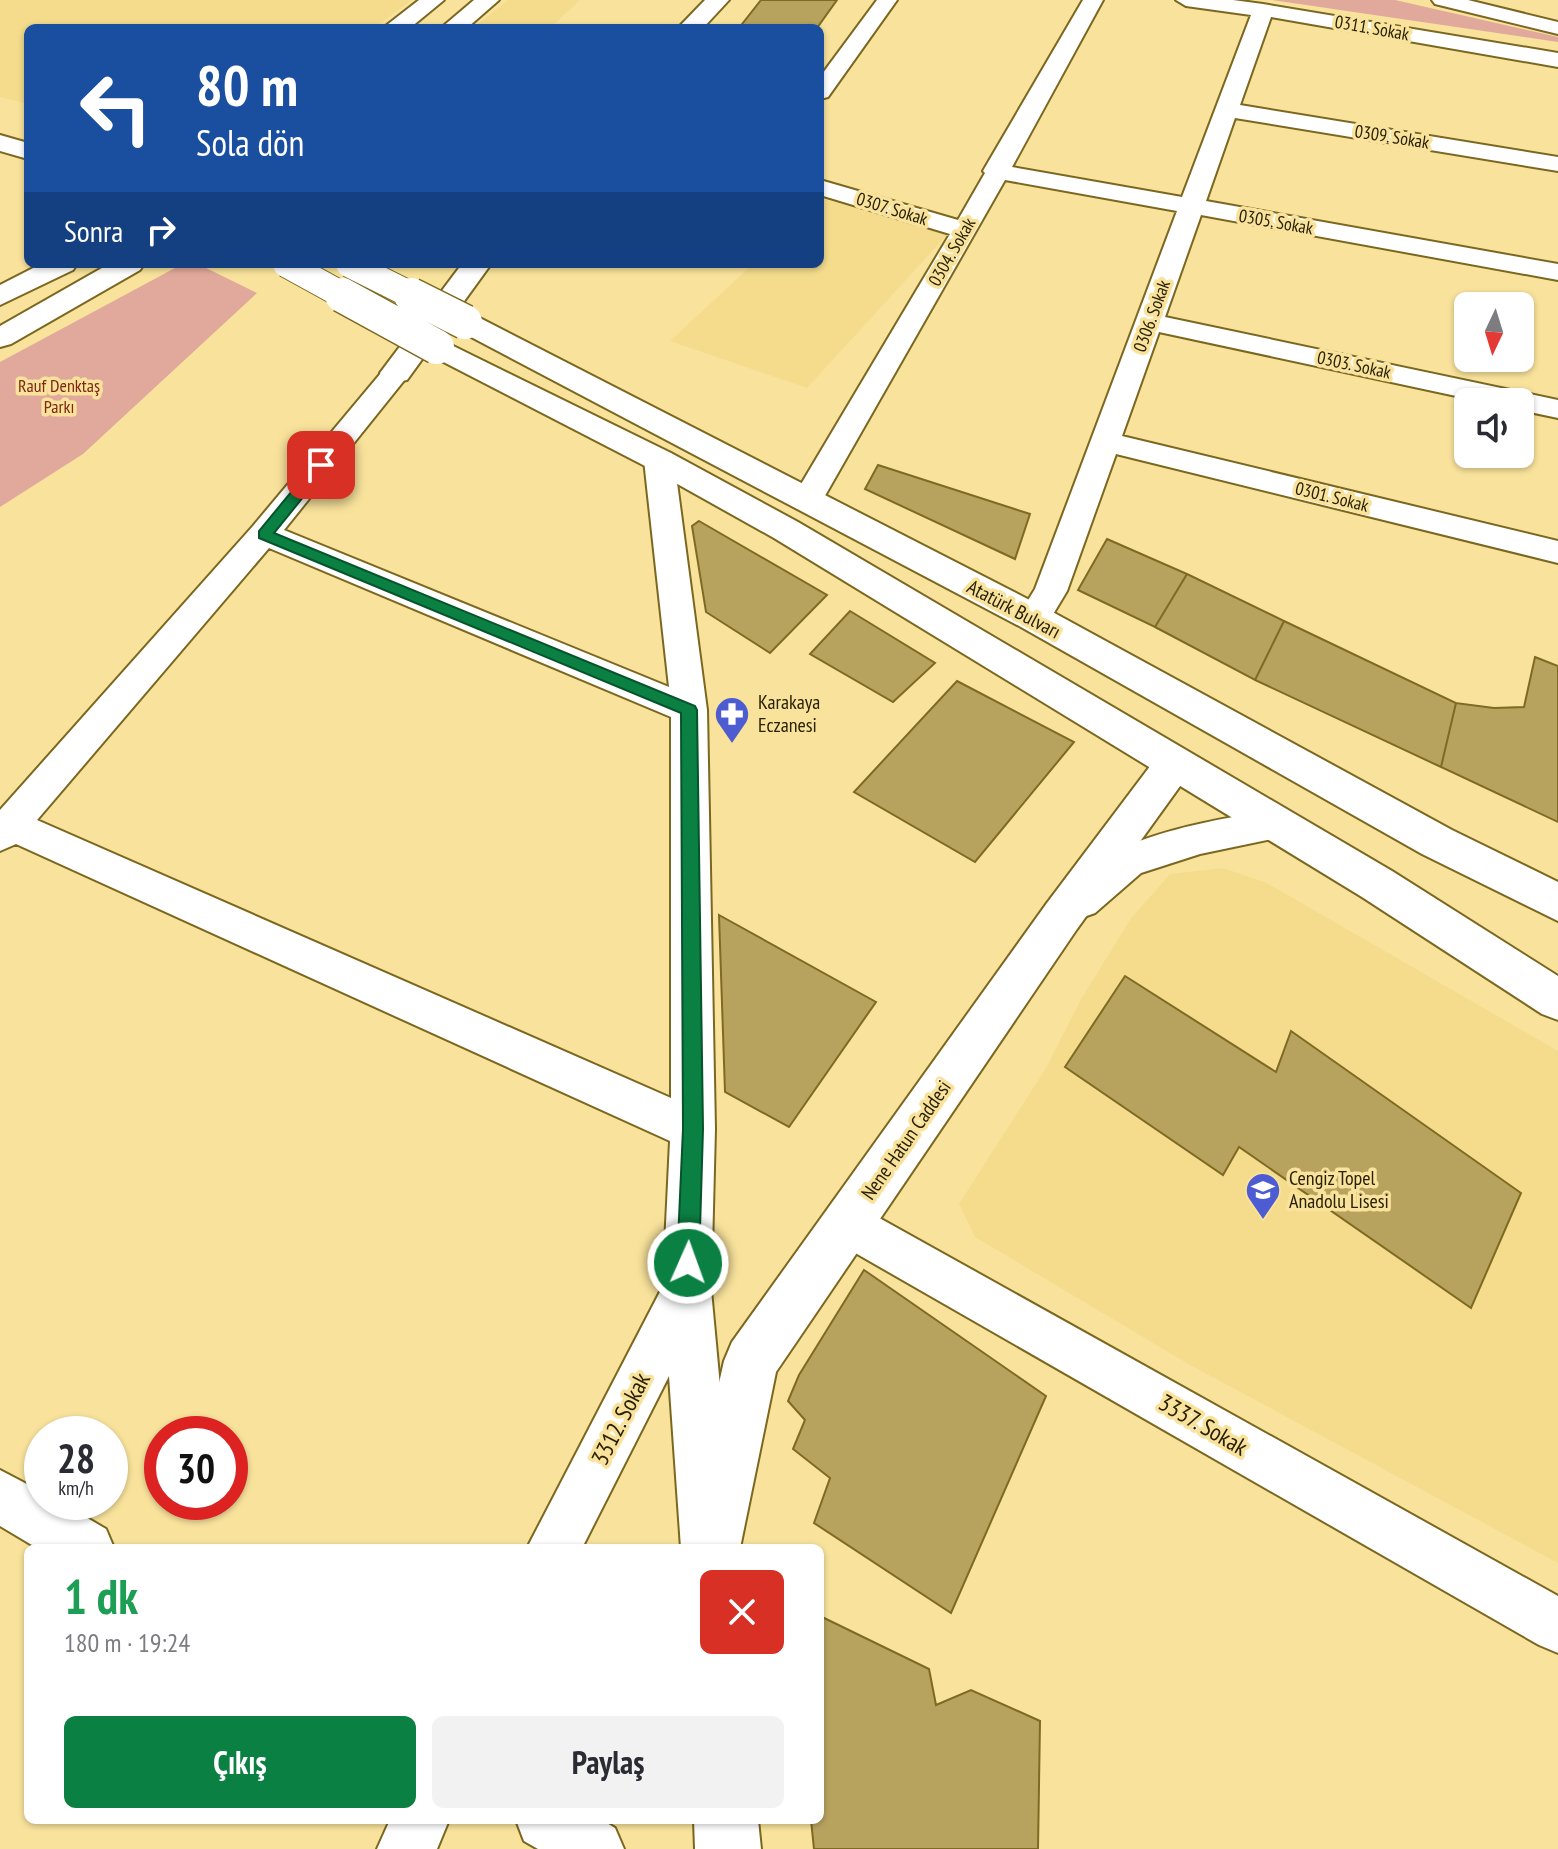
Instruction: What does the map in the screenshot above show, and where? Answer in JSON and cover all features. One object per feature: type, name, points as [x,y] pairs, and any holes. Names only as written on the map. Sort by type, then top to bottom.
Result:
[{"type":"main road","points":[[400,24],[433,0]]},
{"type":"main road","points":[[458,24],[488,0]]},
{"type":"main road","points":[[694,24],[718,0]]},
{"type":"main road","points":[[0,143],[24,150]]},
{"type":"main road","points":[[0,169],[24,176]]},
{"type":"main road","points":[[0,296],[55,268]]},
{"type":"main road","points":[[0,338],[123,268]]},
{"type":"main road","points":[[293,268],[786,530],[1377,884],[1558,1000]]},
{"type":"main road","name":"Atatürk Bulvarı","points":[[357,268],[1034,618],[1437,842],[1558,903]]},
{"type":"main road","points":[[396,373],[474,268]]},
{"type":"main road","name":"Nene Hatun Caddesi","points":[[710,1544],[751,1361],[1062,916],[1174,764]]},
{"type":"main road","points":[[726,1824],[728,1849]]},
{"type":"street","points":[[824,87],[887,0]]},
{"type":"street","name":"0304. Sokak","points":[[807,501],[965,230],[995,171],[1093,0]]},
{"type":"street","name":"0311. Sokak","points":[[1186,0],[1558,60]]},
{"type":"street","points":[[1442,0],[1558,28]]},
{"type":"street","name":"0306. Sokak","points":[[1034,618],[1051,591],[1263,10]]},
{"type":"street","name":"0309. Sokak","points":[[1227,110],[1558,164]]},
{"type":"street","name":"0305. Sokak","points":[[995,171],[1558,272]]},
{"type":"street","name":"0307. Sokak","points":[[824,188],[965,230]]},
{"type":"street","name":"0303. Sokak","points":[[1149,322],[1558,409]]},
{"type":"street","points":[[396,373],[264,534],[5,831],[693,1129]]},
{"type":"street","name":"0301. Sokak","points":[[1106,442],[1558,552]]},
{"type":"street","points":[[659,460],[689,710],[693,1129],[687,1290],[709,1544]]},
{"type":"street","points":[[264,534],[689,710]]},
{"type":"street","points":[[1062,916],[1128,861],[1200,839],[1278,824]]},
{"type":"street","name":"3337. Sokak","points":[[847,1223],[1558,1626]]},
{"type":"street","name":"3312. Sokak","points":[[556,1544],[687,1290]]},
{"type":"street","points":[[0,1496],[80,1544]]},
{"type":"street","points":[[407,1849],[418,1824]]},
{"type":"street","points":[[552,1824],[594,1849]]},
{"type":"shaded area","points":[[0,0],[413,0],[379,24],[24,24],[24,103],[0,97]]},
{"type":"shaded area","points":[[508,0],[580,0],[554,24],[478,24]]},
{"type":"shaded area","points":[[824,199],[947,235],[807,388],[670,341],[749,268],[824,268]]},
{"type":"shaded area","name":"Cengiz Topel Anadolu Lisesi","points":[[1223,868],[1267,883],[1558,1051],[1558,1563],[1190,1365],[975,1237],[959,1204],[1046,1068],[1081,999],[1132,917],[1170,874]]},
{"type":"green space","points":[[1272,0],[1395,0],[1558,37],[1558,42]]},
{"type":"green space","name":"Rauf Denktaş Parkı","points":[[175,268],[206,268],[257,293],[83,454],[0,507],[0,362]]},
{"type":"building","points":[[761,0],[837,0],[820,24],[742,24]]},
{"type":"building","points":[[878,465],[1030,514],[1015,559],[865,489]]},
{"type":"building","points":[[699,521],[827,595],[770,653],[706,612],[692,526]]},
{"type":"building","points":[[1107,539],[1187,574],[1155,627],[1078,590]]},
{"type":"building","points":[[1187,574],[1284,621],[1255,680],[1155,627]]},
{"type":"building","points":[[850,611],[935,663],[893,702],[810,654]]},
{"type":"building","points":[[1284,621],[1456,703],[1441,767],[1255,680]]},
{"type":"building","points":[[1535,657],[1558,666],[1558,822],[1441,767],[1456,703],[1494,708],[1524,707]]},
{"type":"building","points":[[957,681],[1074,742],[975,862],[854,792]]},
{"type":"building","points":[[719,915],[876,1002],[789,1127],[725,1092]]},
{"type":"building","points":[[1125,976],[1276,1072],[1291,1031],[1521,1193],[1471,1308],[1239,1147],[1223,1175],[1065,1067]]},
{"type":"building","points":[[864,1270],[1046,1396],[951,1613],[814,1523],[830,1478],[793,1449],[805,1420],[788,1401],[799,1375]]},
{"type":"building","points":[[824,1618],[929,1669],[936,1705],[971,1690],[1040,1721],[1038,1849],[814,1849],[811,1824],[824,1824]]},
{"type":"place","name":"Karakaya Eczanesi","points":[[732,745]]},
{"type":"place","name":"Cengiz Topel Anadolu Lisesi","points":[[1263,1221]]},
{"type":"route","points":[[321,465],[264,534],[689,710],[693,1129],[688,1263]]}]
